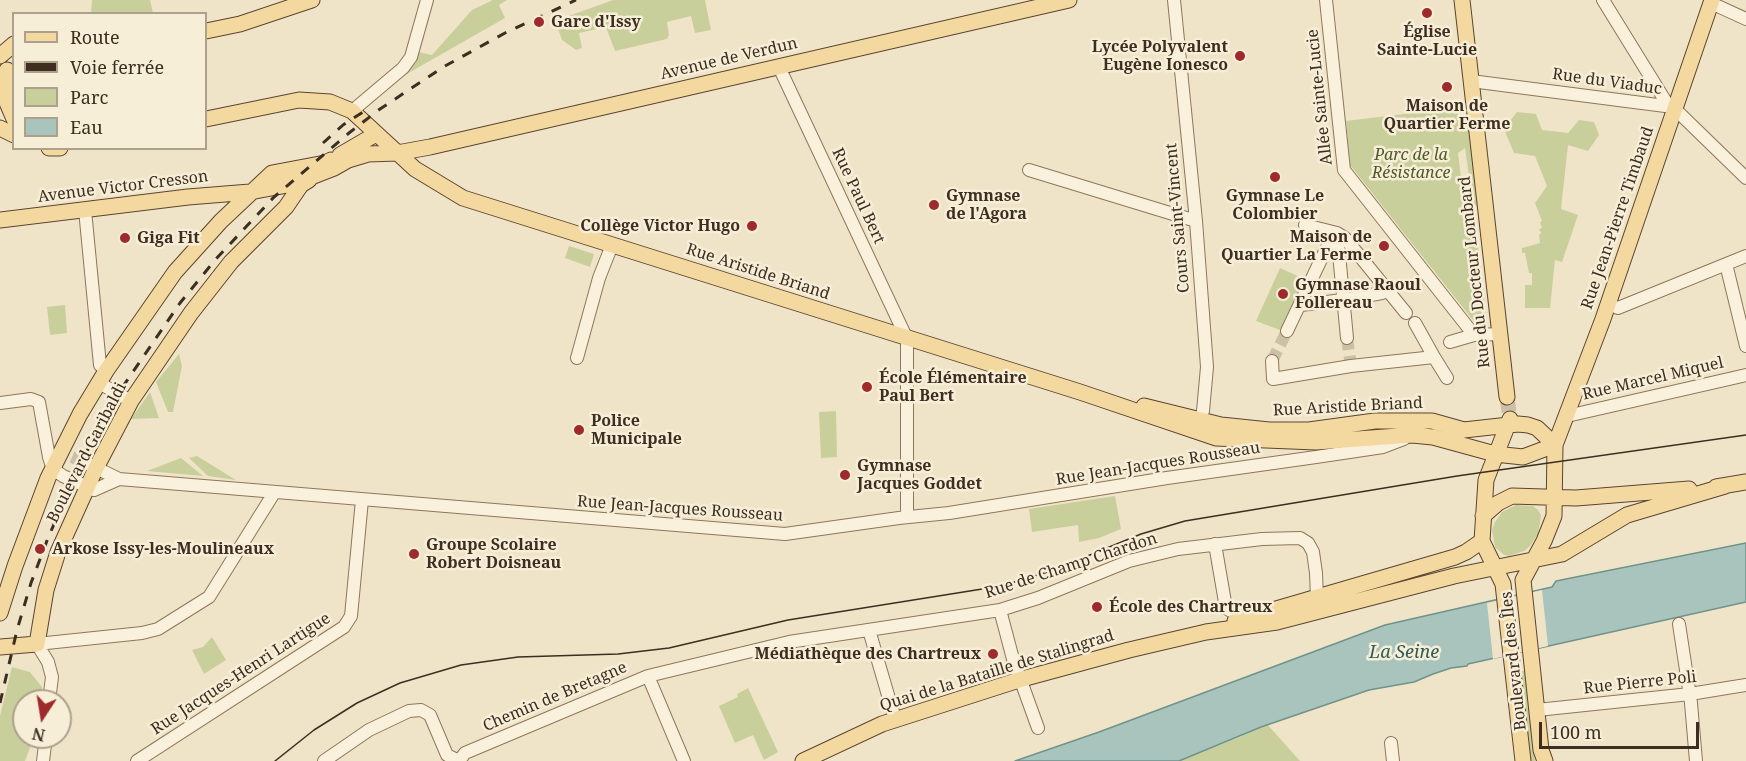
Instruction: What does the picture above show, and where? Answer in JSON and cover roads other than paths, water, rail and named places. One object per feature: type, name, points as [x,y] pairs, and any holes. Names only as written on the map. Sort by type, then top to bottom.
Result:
[{"type":"main road","points":[[207,31],[240,24],[312,0]]},
{"type":"main road","name":"Avenue de Verdun","points":[[397,153],[1070,0]]},
{"type":"main road","name":"Rue du Docteur Lombard","points":[[1462,0],[1507,397]]},
{"type":"main road","name":"Rue Jean-Pierre Timbaud","points":[[1555,446],[1608,304],[1711,2]]},
{"type":"main road","points":[[0,56],[12,45]]},
{"type":"main road","points":[[7,70],[4,92],[12,115]]},
{"type":"main road","points":[[207,119],[299,100],[330,102],[352,111]]},
{"type":"main road","name":"Rue Aristide Briand","points":[[352,111],[416,169],[463,198],[1119,406],[1197,426],[1221,425],[1269,430],[1309,430],[1376,421],[1432,421],[1464,430],[1508,422],[1537,428],[1555,446],[1523,457],[1495,454],[1433,437],[1412,435],[1316,442],[1274,442],[1216,438],[1197,426]]},
{"type":"main road","points":[[0,114],[12,123]]},
{"type":"main road","points":[[340,155],[376,134]]},
{"type":"main road","points":[[340,155],[365,147],[397,153]]},
{"type":"main road","points":[[320,173],[368,154],[397,153]]},
{"type":"main road","name":"Boulevard Garibaldi","points":[[0,614],[19,556],[53,469],[66,455],[103,377],[175,272],[221,221],[272,173],[325,163],[340,155]]},
{"type":"main road","name":"Boulevard Garibaldi","points":[[37,644],[46,590],[58,552],[87,487],[90,465],[191,313],[231,262],[286,207],[301,185],[320,173]]},
{"type":"main road","name":"Avenue Victor Cresson","points":[[0,220],[188,197],[250,192],[293,184],[320,173]]},
{"type":"main road","points":[[188,197],[211,204],[221,221]]},
{"type":"main road","points":[[1482,541],[1486,480],[1508,422]]},
{"type":"main road","name":"Boulevard des Îles","points":[[1545,761],[1541,750],[1523,580],[1552,522],[1555,497],[1555,446]]},
{"type":"main road","points":[[1483,516],[1498,503],[1512,496],[1586,497],[1746,483]]},
{"type":"main road","points":[[1534,560],[1569,551],[1627,515],[1725,486]]},
{"type":"main road","name":"Boulevard des Îles","points":[[1482,541],[1503,584],[1523,761]]},
{"type":"main road","name":"Quai de la Bataille de Stalingrad","points":[[803,761],[859,733],[895,719],[1022,679],[1206,632],[1258,613],[1455,557],[1482,541]]},
{"type":"main road","name":"Quai de la Bataille de Stalingrad","points":[[1206,632],[1276,622],[1391,592],[1534,560]]},
{"type":"main road","points":[[0,647],[37,644]]},
{"type":"street","points":[[352,111],[403,68],[411,57],[427,0]]},
{"type":"street","name":"Cours Saint-Vincent","points":[[1174,0],[1196,221],[1207,367],[1203,411],[1197,426]]},
{"type":"street","name":"Allée Sainte-Lucie","points":[[1326,0],[1344,170],[1474,335]]},
{"type":"street","points":[[1603,0],[1666,102],[1674,108]]},
{"type":"street","points":[[1711,2],[1746,19]]},
{"type":"street","name":"Rue Paul Bert","points":[[779,67],[907,339]]},
{"type":"street","name":"Rue du Viaduc","points":[[1471,81],[1674,108],[1746,178]]},
{"type":"street","points":[[1029,170],[1196,221]]},
{"type":"street","points":[[85,210],[100,365],[103,377],[131,401]]},
{"type":"street","points":[[1305,225],[1337,233],[1345,238],[1382,287],[1395,298],[1406,313]]},
{"type":"street","points":[[1337,233],[1347,338]]},
{"type":"street","points":[[1287,331],[1326,249],[1337,233]]},
{"type":"street","points":[[577,358],[599,278],[612,245]]},
{"type":"street","points":[[1608,304],[1618,308],[1746,256]]},
{"type":"street","points":[[1726,264],[1746,346]]},
{"type":"street","points":[[1301,304],[1343,300],[1382,287]]},
{"type":"street","points":[[1415,323],[1448,378]]},
{"type":"street","points":[[1450,342],[1474,335],[1500,334]]},
{"type":"street","points":[[907,339],[907,517]]},
{"type":"street","points":[[1272,362],[1273,379],[1351,366],[1434,357]]},
{"type":"street","name":"Rue Marcel Miquel","points":[[1567,416],[1746,375]]},
{"type":"street","points":[[0,403],[31,399],[39,402],[53,469],[87,487]]},
{"type":"street","name":"Rue Jean-Jacques Rousseau","points":[[90,465],[119,479],[784,534],[949,513],[1167,478],[1383,447],[1412,435]]},
{"type":"street","name":"Rue Jean-Jacques Rousseau","points":[[87,487],[94,490],[119,479]]},
{"type":"street","points":[[51,689],[52,677],[48,662],[37,644],[142,633],[158,629],[208,597],[274,493]]},
{"type":"street","name":"Rue Jacques-Henri Lartigue","points":[[137,761],[344,627],[351,616],[362,500]]},
{"type":"street","name":"Rue de Champ Chardon","points":[[648,676],[789,642],[1000,610],[1038,598],[1129,561],[1178,549],[1215,544],[1272,538],[1300,538],[1308,543],[1313,552],[1317,598]]},
{"type":"street","points":[[1215,544],[1226,608],[1231,611],[1258,613]]},
{"type":"street","points":[[1000,610],[1013,659],[1038,728]]},
{"type":"street","points":[[1679,624],[1690,694],[1696,761]]},
{"type":"street","points":[[869,630],[895,719]]},
{"type":"street","name":"Chemin de Bretagne","points":[[459,761],[465,753],[648,676],[684,761]]},
{"type":"street","name":"Rue Pierre Poli","points":[[1538,710],[1690,694],[1746,685]]},
{"type":"street","points":[[324,761],[369,730],[410,711],[421,710],[430,715],[447,755],[459,761]]},
{"type":"street","points":[[1391,743],[1393,761]]},
{"type":"water","name":"La Seine","points":[[1746,543],[1746,602],[1468,664],[1414,682],[1369,690],[1261,727],[1179,761],[1015,761],[1385,625],[1552,587],[1556,581]]},
{"type":"tunnel","points":[[1272,361],[1287,331]]},
{"type":"tunnel","points":[[1347,338],[1351,366]]},
{"type":"tunnel","points":[[1507,397],[1510,419]]},
{"type":"tunnel","points":[[72,457],[84,462]]},
{"type":"tram line","points":[[275,761],[314,730],[357,703],[400,683],[461,665],[518,657],[618,654],[669,648],[788,620],[1001,586],[1051,571],[1141,534],[1185,521],[1457,476],[1746,435]]},
{"type":"railway","points":[[0,703],[31,583],[78,469],[111,404],[180,303],[215,260],[274,197],[380,109],[445,66],[505,33],[576,0]]},
{"type":"railway","points":[[323,143],[343,125],[366,110]]},
{"type":"place","name":"Église Sainte-Lucie","points":[[1427,13]]},
{"type":"place","name":"Gare d'Issy","points":[[539,22]]},
{"type":"place","name":"Lycée Polyvalent Eugène Ionesco","points":[[1240,56]]},
{"type":"place","name":"Maison de Quartier Ferme","points":[[1447,87]]},
{"type":"place","name":"Gymnase Le Colombier","points":[[1275,177]]},
{"type":"place","name":"Gymnase de l'Agora","points":[[934,205]]},
{"type":"place","name":"Collège Victor Hugo","points":[[752,226]]},
{"type":"place","name":"Giga Fit","points":[[125,238]]},
{"type":"place","name":"Maison de Quartier La Ferme","points":[[1384,246]]},
{"type":"place","name":"Gymnase Raoul Follereau","points":[[1283,294]]},
{"type":"place","name":"École Élémentaire Paul Bert","points":[[867,387]]},
{"type":"place","name":"Police Municipale","points":[[579,430]]},
{"type":"place","name":"Gymnase Jacques Goddet","points":[[845,475]]},
{"type":"place","name":"Arkose Issy-les-Moulineaux","points":[[40,549]]},
{"type":"place","name":"Groupe Scolaire Robert Doisneau","points":[[414,554]]},
{"type":"place","name":"École des Chartreux","points":[[1097,607]]},
{"type":"place","name":"Médiathèque des Chartreux","points":[[993,654]]},
{"type":"park label","name":"Parc de la Résistance","points":[[1411,164]]}]
